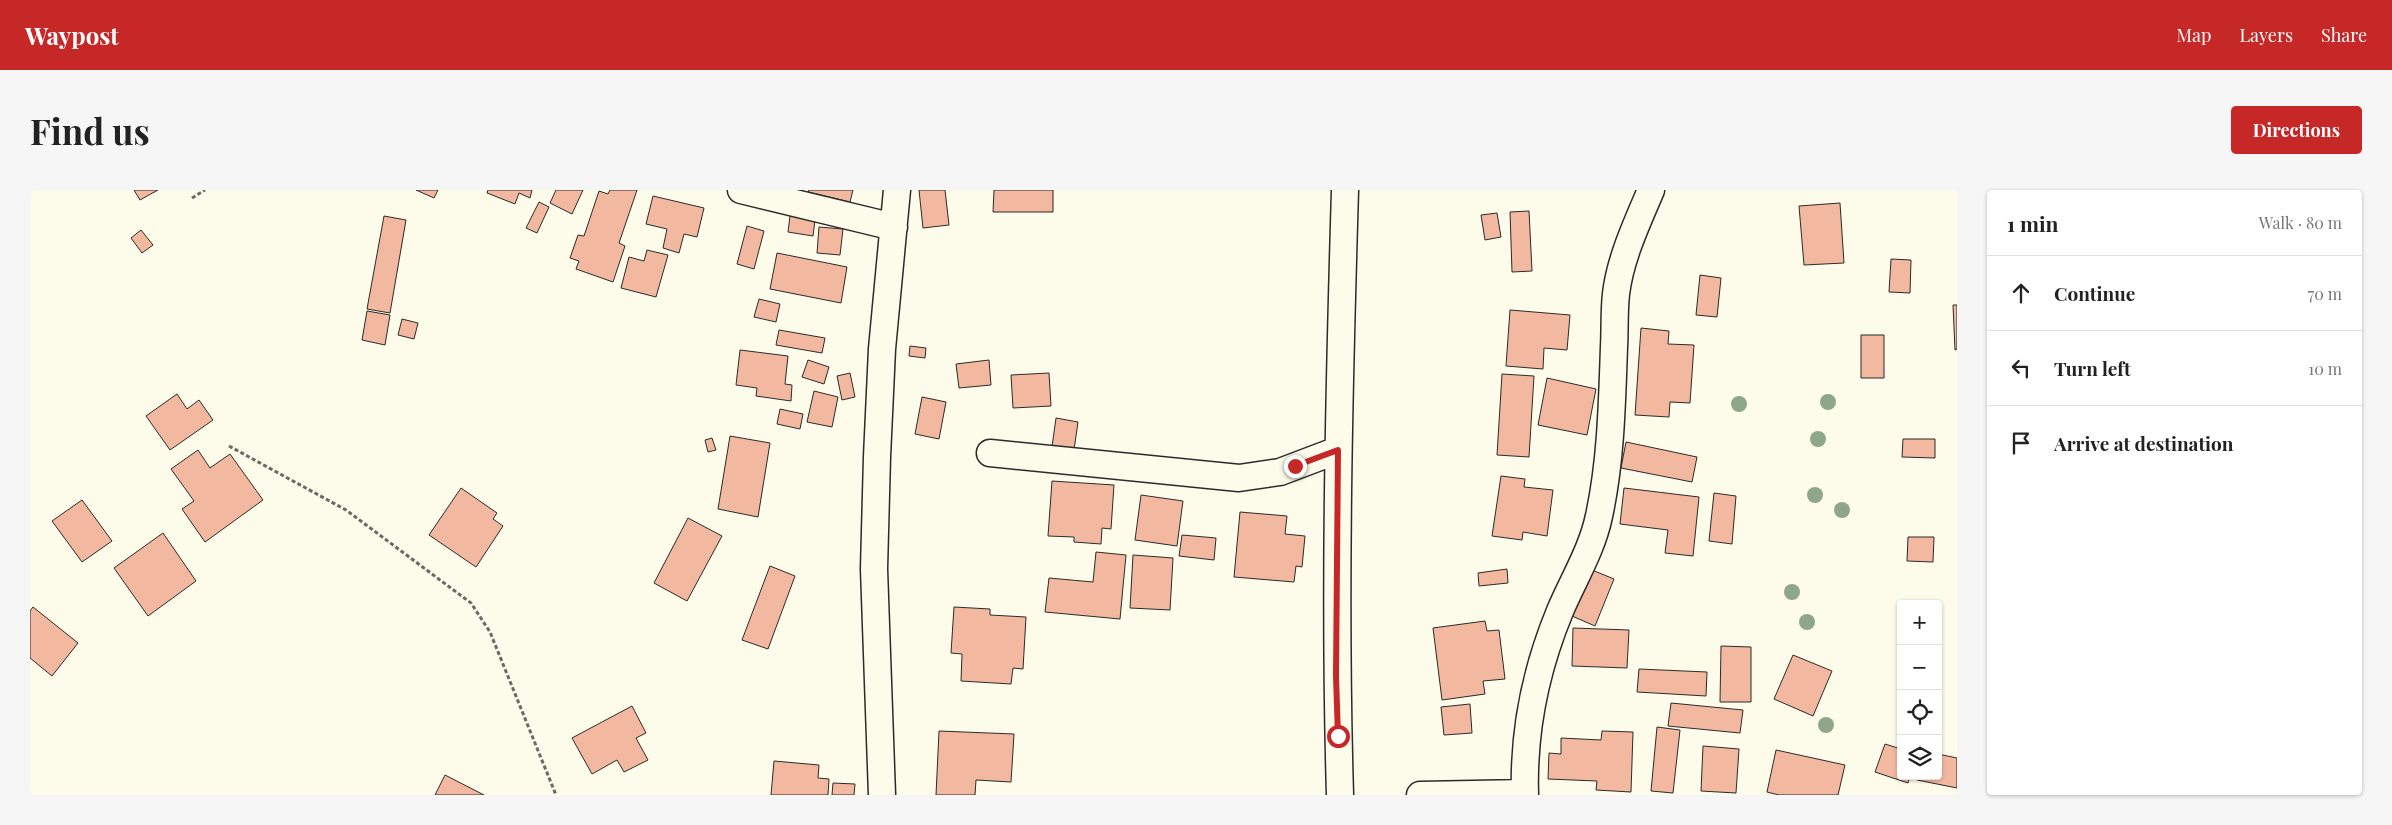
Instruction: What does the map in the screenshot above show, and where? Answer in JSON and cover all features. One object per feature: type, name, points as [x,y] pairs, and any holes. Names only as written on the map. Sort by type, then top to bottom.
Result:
[{"type":"street","points":[[741,190],[894,226]]},
{"type":"street","points":[[882,795],[875,550],[882,349],[897,190]]},
{"type":"street","points":[[1340,795],[1336,676],[1338,450],[1345,190]]},
{"type":"street","points":[[1420,795],[1525,794],[1527,729],[1541,660],[1599,519],[1605,488],[1612,415],[1616,294],[1634,232],[1650,190]]},
{"type":"street","points":[[990,453],[1239,478],[1280,472],[1338,450]]},
{"type":"path","points":[[192,198],[205,190]]},
{"type":"path","points":[[229,446],[346,510],[471,603],[490,632],[556,795]]},
{"type":"building","points":[[134,190],[158,190],[140,200]]},
{"type":"building","points":[[416,190],[438,190],[434,198]]},
{"type":"building","points":[[488,190],[532,190],[530,198],[519,193],[515,204],[487,193]]},
{"type":"building","points":[[556,190],[583,190],[572,214],[550,203]]},
{"type":"building","points":[[610,190],[637,190],[619,243],[625,246],[613,282],[576,269],[579,261],[570,258],[578,235],[584,236],[599,191],[608,194]]},
{"type":"building","points":[[809,190],[853,190],[850,202],[808,192]]},
{"type":"building","points":[[919,190],[945,190],[949,225],[923,228]]},
{"type":"building","points":[[994,190],[1053,190],[1053,212],[993,212]]},
{"type":"building","points":[[653,196],[704,208],[697,237],[684,234],[679,253],[663,248],[667,229],[646,224]]},
{"type":"building","points":[[539,202],[549,207],[537,233],[526,228]]},
{"type":"building","points":[[1840,203],[1844,263],[1804,265],[1799,206]]},
{"type":"building","points":[[1529,211],[1532,271],[1512,272],[1510,212]]},
{"type":"building","points":[[1497,213],[1501,237],[1485,240],[1481,215]]},
{"type":"building","points":[[384,216],[406,220],[390,313],[367,309]]},
{"type":"building","points":[[790,216],[815,220],[813,236],[788,232]]},
{"type":"building","points":[[747,226],[764,231],[754,269],[737,264]]},
{"type":"building","points":[[819,227],[843,229],[840,255],[817,253]]},
{"type":"building","points":[[141,230],[153,245],[142,253],[131,238]]},
{"type":"building","points":[[647,250],[668,255],[656,297],[621,288],[629,257],[644,261]]},
{"type":"building","points":[[777,253],[847,267],[841,303],[770,289]]},
{"type":"building","points":[[1891,259],[1911,260],[1910,293],[1889,292]]},
{"type":"building","points":[[1700,275],[1721,278],[1717,317],[1696,315]]},
{"type":"building","points":[[759,299],[780,304],[776,322],[754,317]]},
{"type":"building","points":[[1953,305],[1957,305],[1957,349],[1955,350]]},
{"type":"building","points":[[1510,310],[1570,315],[1567,350],[1544,348],[1543,369],[1506,366]]},
{"type":"building","points":[[367,311],[390,315],[385,345],[362,340]]},
{"type":"building","points":[[402,319],[418,323],[414,339],[398,335]]},
{"type":"building","points":[[1641,328],[1669,331],[1668,344],[1694,345],[1690,403],[1670,402],[1669,417],[1635,415]]},
{"type":"building","points":[[779,330],[825,338],[822,353],[776,345]]},
{"type":"building","points":[[1861,335],[1884,335],[1884,378],[1861,378]]},
{"type":"building","points":[[910,346],[926,348],[925,358],[909,356]]},
{"type":"building","points":[[740,350],[788,356],[785,384],[792,385],[791,401],[756,396],[757,388],[736,385]]},
{"type":"building","points":[[808,360],[829,367],[824,384],[802,377]]},
{"type":"building","points":[[989,360],[991,385],[959,388],[956,364]]},
{"type":"building","points":[[850,373],[855,397],[842,400],[837,376]]},
{"type":"building","points":[[1049,373],[1051,406],[1013,408],[1011,375]]},
{"type":"building","points":[[1502,374],[1534,376],[1529,457],[1497,455]]},
{"type":"building","points":[[1547,378],[1596,389],[1587,435],[1538,425]]},
{"type":"building","points":[[814,391],[838,397],[832,427],[807,422]]},
{"type":"building","points":[[177,394],[187,409],[199,400],[213,420],[170,450],[146,416]]},
{"type":"building","points":[[922,397],[946,402],[939,439],[915,434]]},
{"type":"building","points":[[780,409],[803,414],[800,429],[777,424]]},
{"type":"building","points":[[1056,418],[1078,422],[1073,457],[1051,454]]},
{"type":"building","points":[[730,436],[770,443],[758,517],[718,509]]},
{"type":"building","points":[[712,438],[716,450],[708,452],[705,440]]},
{"type":"building","points":[[1903,439],[1935,439],[1935,458],[1902,457]]},
{"type":"building","points":[[1626,442],[1697,457],[1692,482],[1621,468]]},
{"type":"building","points":[[198,450],[210,468],[230,454],[263,500],[205,542],[182,509],[194,501],[171,469]]},
{"type":"building","points":[[1501,476],[1525,479],[1524,487],[1553,490],[1547,536],[1523,532],[1522,540],[1492,536]]},
{"type":"building","points":[[1052,481],[1114,485],[1111,529],[1102,528],[1101,544],[1074,542],[1074,537],[1048,536]]},
{"type":"building","points":[[461,488],[497,513],[493,519],[503,526],[476,567],[429,535]]},
{"type":"building","points":[[1624,488],[1699,497],[1693,556],[1665,553],[1668,530],[1620,524]]},
{"type":"building","points":[[1714,493],[1736,496],[1732,544],[1709,541]]},
{"type":"building","points":[[1141,495],[1183,501],[1177,546],[1135,540]]},
{"type":"building","points":[[82,500],[112,541],[82,562],[52,521]]},
{"type":"building","points":[[1240,512],[1287,516],[1285,534],[1305,536],[1302,567],[1296,566],[1294,582],[1234,577]]},
{"type":"building","points":[[688,518],[722,536],[687,601],[654,583]]},
{"type":"building","points":[[163,533],[196,581],[148,616],[114,568]]},
{"type":"building","points":[[1182,535],[1216,538],[1214,560],[1179,556]]},
{"type":"building","points":[[1908,537],[1934,537],[1933,562],[1907,561]]},
{"type":"building","points":[[1096,552],[1126,555],[1120,619],[1045,612],[1049,578],[1093,582]]},
{"type":"building","points":[[1133,555],[1173,558],[1170,610],[1130,608]]},
{"type":"building","points":[[770,566],[795,576],[768,649],[742,640]]},
{"type":"building","points":[[1507,569],[1508,583],[1479,586],[1478,573]]},
{"type":"building","points":[[1592,570],[1614,579],[1595,626],[1572,616]]},
{"type":"building","points":[[33,607],[78,643],[52,676],[30,658],[30,611]]},
{"type":"building","points":[[954,607],[990,609],[990,615],[1026,617],[1023,669],[1013,668],[1011,684],[961,681],[962,654],[951,653]]},
{"type":"building","points":[[1485,621],[1487,631],[1499,630],[1505,679],[1483,681],[1485,694],[1442,700],[1433,628]]},
{"type":"building","points":[[1573,628],[1629,630],[1627,668],[1572,666]]},
{"type":"building","points":[[1721,646],[1751,647],[1751,702],[1720,702]]},
{"type":"building","points":[[1793,655],[1832,671],[1813,716],[1774,699]]},
{"type":"building","points":[[1639,669],[1707,672],[1706,696],[1637,692]]},
{"type":"building","points":[[1671,703],[1743,710],[1740,733],[1668,726]]},
{"type":"building","points":[[1470,704],[1472,733],[1444,735],[1441,707]]},
{"type":"building","points":[[632,706],[646,733],[636,738],[648,760],[624,772],[617,760],[592,774],[572,738]]},
{"type":"building","points":[[1657,727],[1680,730],[1673,793],[1651,791]]},
{"type":"building","points":[[939,731],[1014,734],[1011,782],[976,780],[975,795],[936,795]]},
{"type":"building","points":[[1602,731],[1633,732],[1631,792],[1596,790],[1597,781],[1548,779],[1549,753],[1561,754],[1561,738],[1601,740]]},
{"type":"building","points":[[1885,744],[1897,748],[1897,779],[1875,772]]},
{"type":"building","points":[[1703,746],[1739,749],[1736,793],[1701,791]]},
{"type":"building","points":[[1776,750],[1845,765],[1838,795],[1779,795],[1767,792]]},
{"type":"building","points":[[1942,755],[1957,758],[1957,788],[1917,780],[1942,780]]},
{"type":"building","points":[[774,761],[819,765],[818,778],[829,779],[828,795],[771,795]]},
{"type":"building","points":[[445,775],[484,795],[435,795]]},
{"type":"building","points":[[833,783],[855,784],[854,795],[832,795]]},
{"type":"route","points":[[1295,466],[1338,450],[1336,676],[1338,736]]}]
